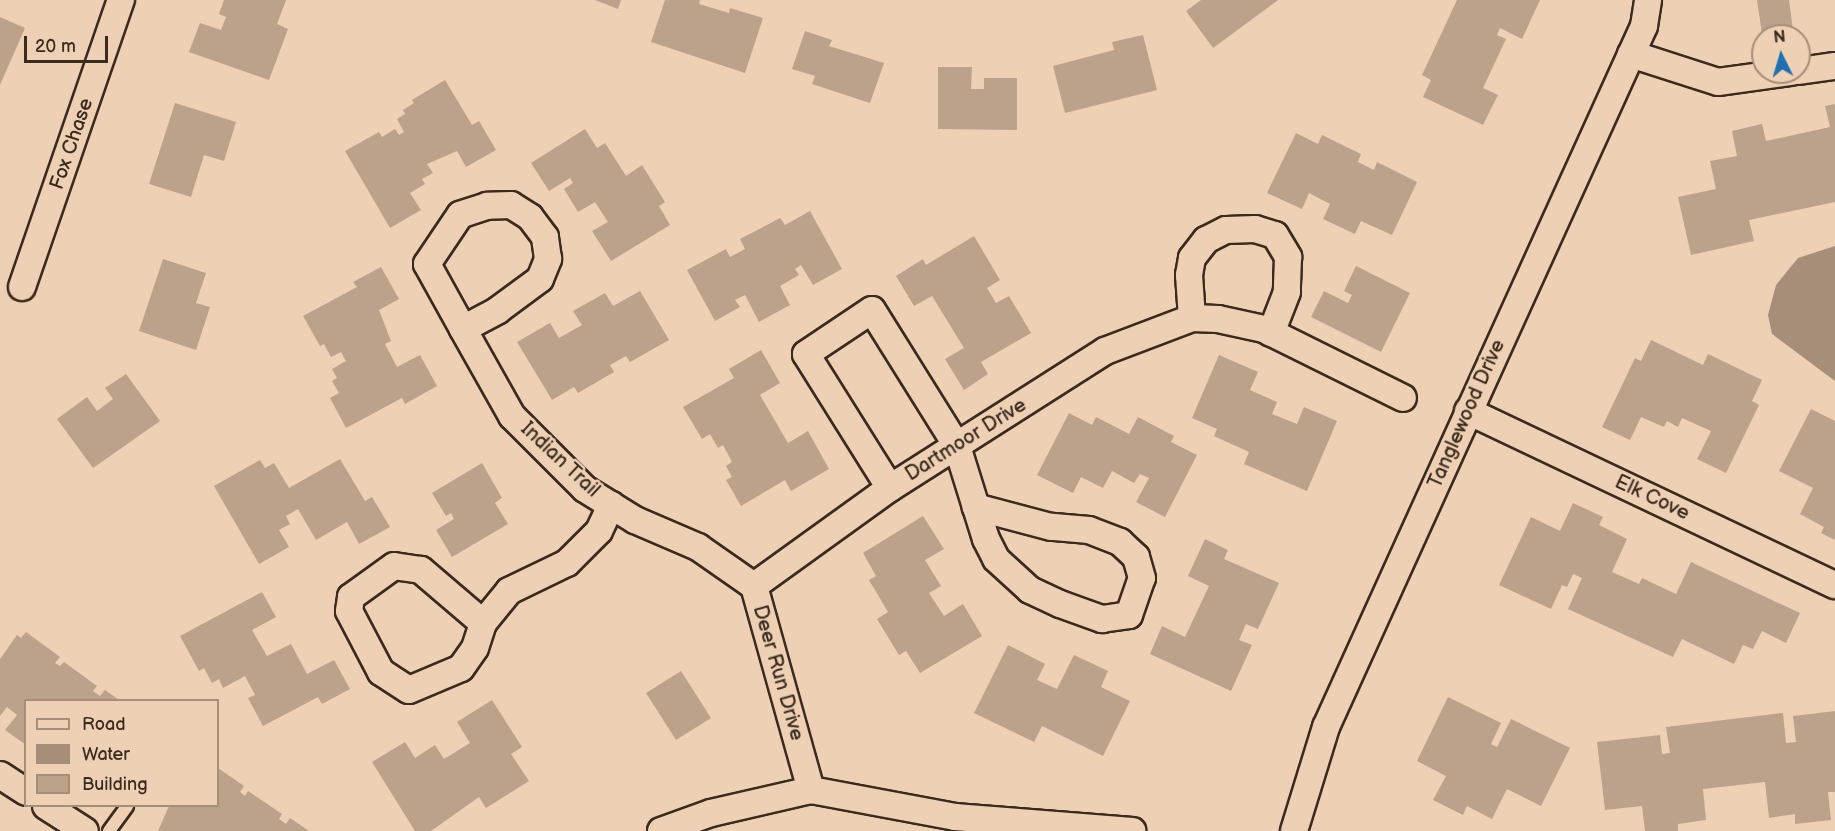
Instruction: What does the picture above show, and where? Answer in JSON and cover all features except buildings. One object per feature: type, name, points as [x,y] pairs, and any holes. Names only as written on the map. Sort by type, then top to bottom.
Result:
[{"type":"street","name":"Fox Chase","points":[[22,287],[121,0]]},
{"type":"street","name":"Tanglewood Drive","points":[[1294,831],[1326,727],[1644,26],[1648,0]]},
{"type":"street","points":[[1631,54],[1718,82],[1751,77]]},
{"type":"street","points":[[1811,69],[1835,66]]},
{"type":"street","name":"Indian Trail","points":[[463,329],[498,310],[540,279],[548,259],[545,237],[530,217],[511,205],[487,206],[460,215],[427,264],[463,329],[512,416],[585,489],[611,505],[698,548]]},
{"type":"street","points":[[1192,318],[1189,275],[1192,258],[1206,240],[1226,230],[1255,229],[1275,236],[1288,257],[1287,292],[1271,333]]},
{"type":"street","points":[[890,488],[806,354],[872,310],[957,446],[976,507],[996,559],[1030,590],[1102,619],[1129,615],[1142,578],[1136,557],[1120,542],[1089,530],[1051,527],[976,507]]},
{"type":"street","name":"Dartmoor Drive","points":[[754,586],[890,488],[1105,351],[1192,318],[1241,323],[1271,333],[1403,398]]},
{"type":"street","name":"Elk Cove","points":[[1468,411],[1835,585]]},
{"type":"street","points":[[483,623],[421,570],[394,566],[351,597],[349,611],[381,672],[409,690],[461,668],[475,648],[483,623],[509,591],[567,563],[599,531],[611,505]]},
{"type":"street","name":"Deer Run Drive","points":[[698,548],[754,586],[811,790]]},
{"type":"street","points":[[0,775],[24,791]]},
{"type":"street","points":[[662,831],[711,813],[811,790],[953,824],[1132,831]]},
{"type":"street","points":[[48,807],[85,831]]},
{"type":"lane","points":[[109,831],[126,807]]},
{"type":"water","points":[[1835,246],[1835,381],[1772,334],[1768,315],[1776,285],[1798,258]]}]
